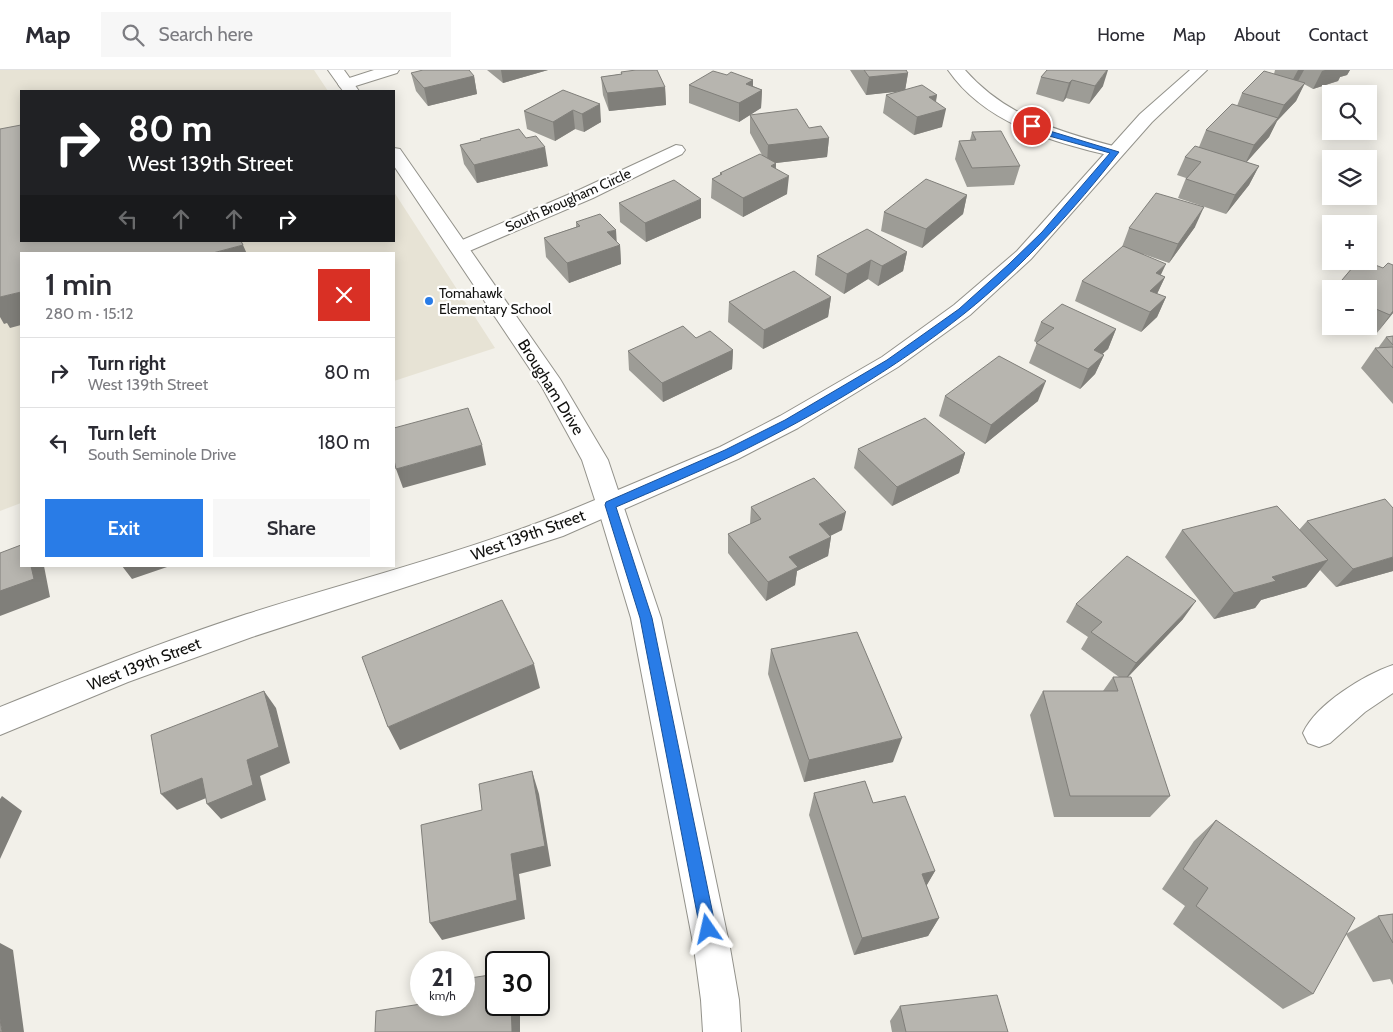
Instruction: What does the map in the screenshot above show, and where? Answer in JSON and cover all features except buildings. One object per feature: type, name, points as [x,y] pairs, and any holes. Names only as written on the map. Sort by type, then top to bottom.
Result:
[{"type":"street","points":[[336,70],[349,88],[391,70]]},
{"type":"street","points":[[956,70],[966,83],[1020,120],[1045,132],[1115,152]]},
{"type":"street","name":"West 139th Street","points":[[0,721],[117,673],[247,626],[553,529],[729,453],[789,422],[890,362],[962,310],[1024,255],[1146,118],[1199,70]]},
{"type":"street","name":"South Brougham Circle","points":[[460,248],[586,194],[676,150]]},
{"type":"street","name":"Brougham Drive","points":[[395,154],[552,385],[595,460],[646,618],[712,948],[720,1000],[722,1032]]},
{"type":"street","points":[[1319,733],[1342,710],[1367,692],[1393,678]]},
{"type":"shaded area","name":"Tomahawk Elementary School","points":[[0,70],[314,70],[327,90],[20,90],[20,242],[395,242],[395,194],[495,348],[395,381],[395,252],[20,252],[20,503],[0,511]]},
{"type":"place","name":"Tomahawk Elementary School","points":[[429,301]]},
{"type":"route","points":[[708,929],[646,618],[610,505],[729,453],[789,422],[890,362],[962,310],[1012,266],[1045,233],[1115,152],[1045,132],[1032,126]]}]
